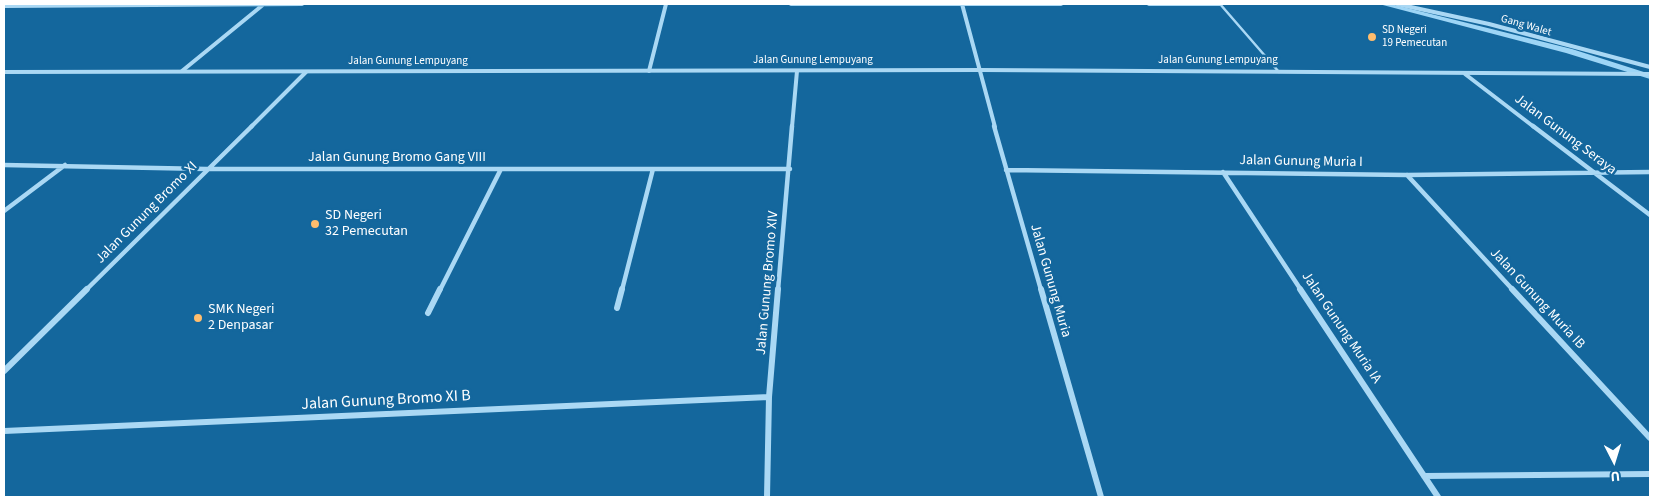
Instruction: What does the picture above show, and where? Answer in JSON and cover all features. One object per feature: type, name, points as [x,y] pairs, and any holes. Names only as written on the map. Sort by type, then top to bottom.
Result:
[{"type":"street","points":[[182,71],[264,4]]},
{"type":"street","points":[[4,6],[302,4]]},
{"type":"street","points":[[649,71],[666,4]]},
{"type":"street","points":[[791,4],[1061,4]]},
{"type":"street","name":"Jalan Gunung Muria","points":[[962,4],[1006,170],[1101,497]]},
{"type":"street","points":[[1150,4],[1220,4]]},
{"type":"street","name":"Gang Walet","points":[[1397,4],[1489,24],[1650,72]]},
{"type":"street","name":"Jalan Gunung Lempuyang","points":[[4,72],[981,70],[1622,74],[1650,72]]},
{"type":"street","name":"Jalan Gunung Bromo XIV","points":[[767,497],[769,397],[798,71]]},
{"type":"street","name":"Jalan Gunung Bromo XI","points":[[4,371],[306,72]]},
{"type":"street","name":"Jalan Gunung Seraya","points":[[1465,74],[1650,215]]},
{"type":"street","name":"Jalan Gunung Bromo Gang VIII","points":[[4,165],[206,169],[790,169]]},
{"type":"street","points":[[4,211],[65,165]]},
{"type":"street","points":[[428,313],[501,169]]},
{"type":"street","points":[[617,308],[653,169]]},
{"type":"street","name":"Jalan Gunung Muria I","points":[[1006,170],[1407,174],[1650,172]]},
{"type":"street","name":"Jalan Gunung Muria IA","points":[[1223,172],[1438,497]]},
{"type":"street","name":"Jalan Gunung Muria IB","points":[[1407,174],[1650,438]]},
{"type":"street","name":"Jalan Gunung Bromo XI B","points":[[4,432],[769,397]]},
{"type":"street","points":[[1424,476],[1650,474]]},
{"type":"lane","points":[[1220,4],[1279,72]]},
{"type":"waterway","points":[[1383,4],[1569,51],[1650,77]]},
{"type":"place","name":"SD Negeri 19 Pemecutan","points":[[1372,37]]},
{"type":"place","name":"SD Negeri 32 Pemecutan","points":[[315,224]]},
{"type":"place","name":"SMK Negeri 2 Denpasar","points":[[198,318]]}]
